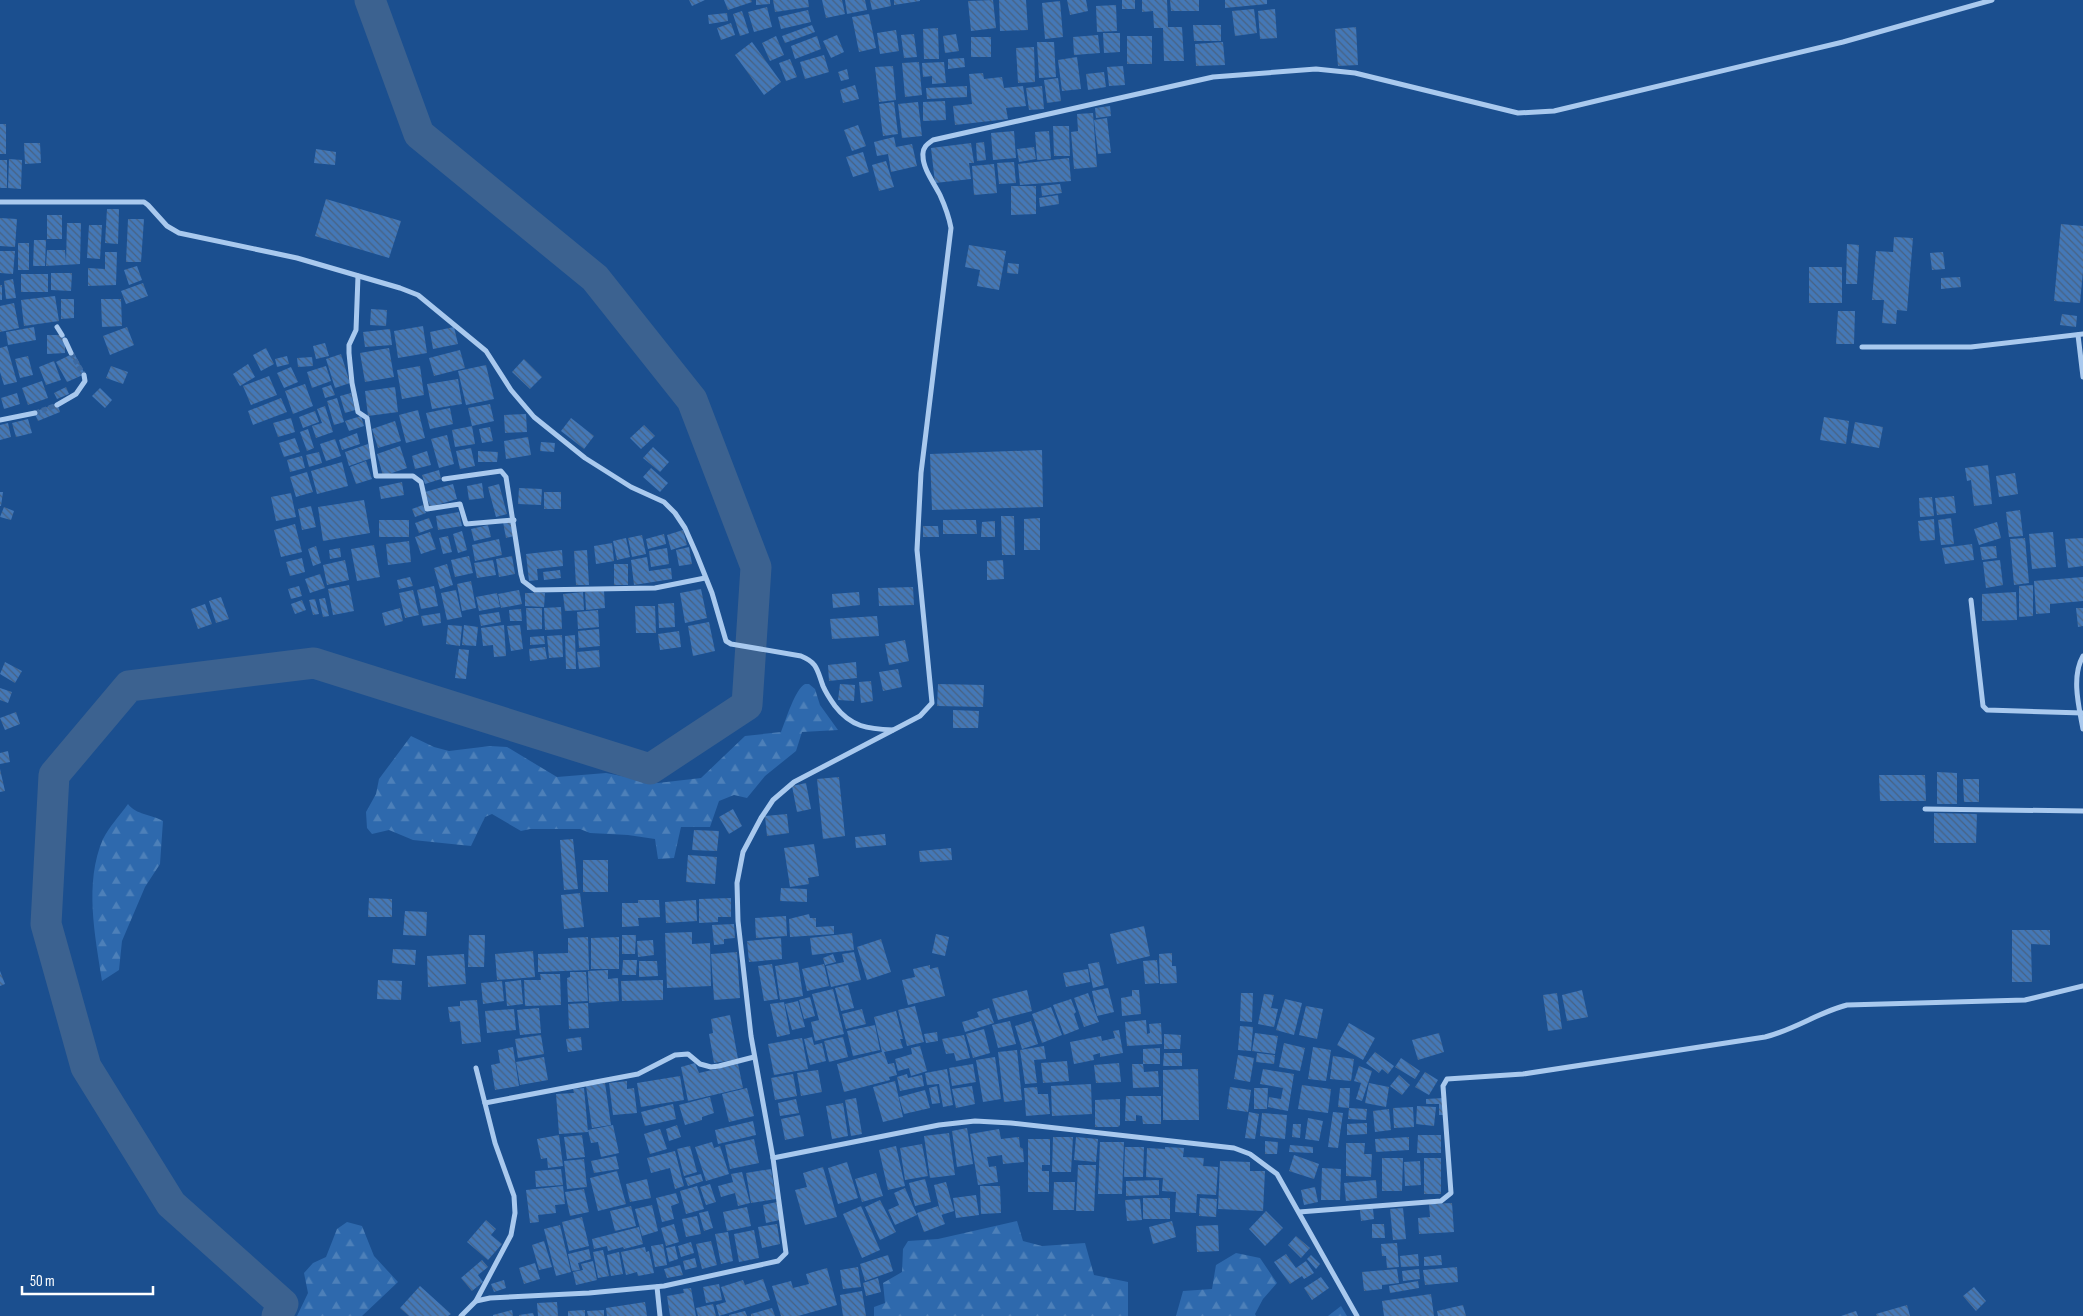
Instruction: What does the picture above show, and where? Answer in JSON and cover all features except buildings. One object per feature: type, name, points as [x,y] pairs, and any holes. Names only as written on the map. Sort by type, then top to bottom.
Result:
[{"type":"street","points":[[476,1302],[490,1298],[589,1293],[657,1287],[688,1282],[778,1261],[786,1253],[787,1246],[773,1158],[754,1057],[738,921],[736,883],[743,852],[773,800],[782,791],[794,782],[920,716],[932,703],[918,550],[918,509],[951,228],[949,217],[925,165],[922,154],[925,146],[933,140],[1213,77],[1316,69],[1355,73],[1518,113],[1554,111],[1843,42],[1992,0]]},
{"type":"street","points":[[0,202],[144,202],[167,226],[179,232],[297,258],[418,295],[486,351],[511,390],[534,417],[585,458],[631,486],[664,502],[675,513],[686,528],[712,593],[726,641],[743,646],[801,656],[812,661],[816,666],[826,693],[849,721],[872,729],[894,730]]},
{"type":"street","points":[[358,276],[356,330],[349,345],[349,353],[355,400],[358,412],[367,418],[376,476],[413,476],[421,482],[428,509],[460,504],[466,524],[514,520]]},
{"type":"street","points":[[57,327],[72,353]]},
{"type":"street","points":[[1862,347],[1971,347],[2080,335],[2083,377]]},
{"type":"street","points":[[57,405],[76,394],[85,381],[84,374]]},
{"type":"street","points":[[0,420],[35,413]]},
{"type":"street","points":[[444,478],[501,471],[506,477],[509,486],[523,581],[535,590],[655,588],[705,578]]},
{"type":"street","points":[[1971,600],[1983,706],[1987,710],[2082,713]]},
{"type":"street","points":[[2083,656],[2079,663],[2083,729]]},
{"type":"street","points":[[1925,809],[2083,811]]},
{"type":"street","points":[[1299,1212],[1441,1201],[1446,1198],[1451,1193],[1443,1086],[1447,1079],[1523,1074],[1765,1037],[1786,1031],[1835,1008],[1847,1005],[2025,1000],[2083,986]]},
{"type":"street","points":[[485,1103],[638,1074],[675,1055],[688,1054],[700,1064],[711,1067],[754,1057]]},
{"type":"street","points":[[462,1316],[476,1302],[510,1234],[515,1213],[514,1196],[494,1143],[476,1068]]},
{"type":"street","points":[[773,1158],[939,1125],[975,1121],[1011,1123],[1234,1148],[1250,1154],[1276,1174],[1356,1316]]},
{"type":"street","points":[[657,1287],[660,1316]]},
{"type":"green space","points":[[805,684],[809,684],[815,689],[820,705],[838,730],[802,732],[796,751],[765,776],[747,798],[734,795],[719,801],[710,827],[681,827],[674,858],[658,859],[655,839],[628,835],[590,833],[580,829],[530,829],[521,831],[492,814],[485,817],[471,846],[413,840],[389,830],[372,834],[367,828],[366,812],[376,794],[379,779],[411,736],[434,747],[449,751],[490,746],[507,747],[557,777],[606,773],[658,783],[701,778],[745,736],[781,732],[794,698]]},
{"type":"green space","points":[[128,804],[139,812],[163,821],[160,864],[145,887],[122,941],[119,970],[102,981],[94,927],[92,891],[94,873],[103,839]]},
{"type":"green space","points":[[1017,1221],[1023,1241],[1042,1246],[1085,1243],[1094,1275],[1128,1282],[1128,1316],[874,1316],[874,1307],[885,1303],[883,1283],[902,1272],[903,1249],[908,1241],[938,1239]]},
{"type":"green space","points":[[347,1222],[362,1226],[374,1256],[398,1282],[362,1316],[297,1316],[308,1293],[304,1273],[313,1263],[326,1257],[337,1229]]},
{"type":"green space","points":[[1236,1253],[1260,1258],[1277,1283],[1263,1299],[1255,1314],[1256,1316],[1176,1316],[1183,1291],[1212,1289],[1216,1265]]},
{"type":"green space","points":[[1341,1306],[1347,1316],[1328,1316]]},
{"type":"waterway","points":[[277,1316],[283,1304],[171,1204],[86,1067],[46,924],[54,775],[129,686],[314,663],[650,769],[747,705],[756,567],[692,400],[595,278],[419,134],[370,0]]},
{"type":"tunnel","points":[[71,353],[84,375]]},
{"type":"tunnel","points":[[35,413],[57,405]]}]
